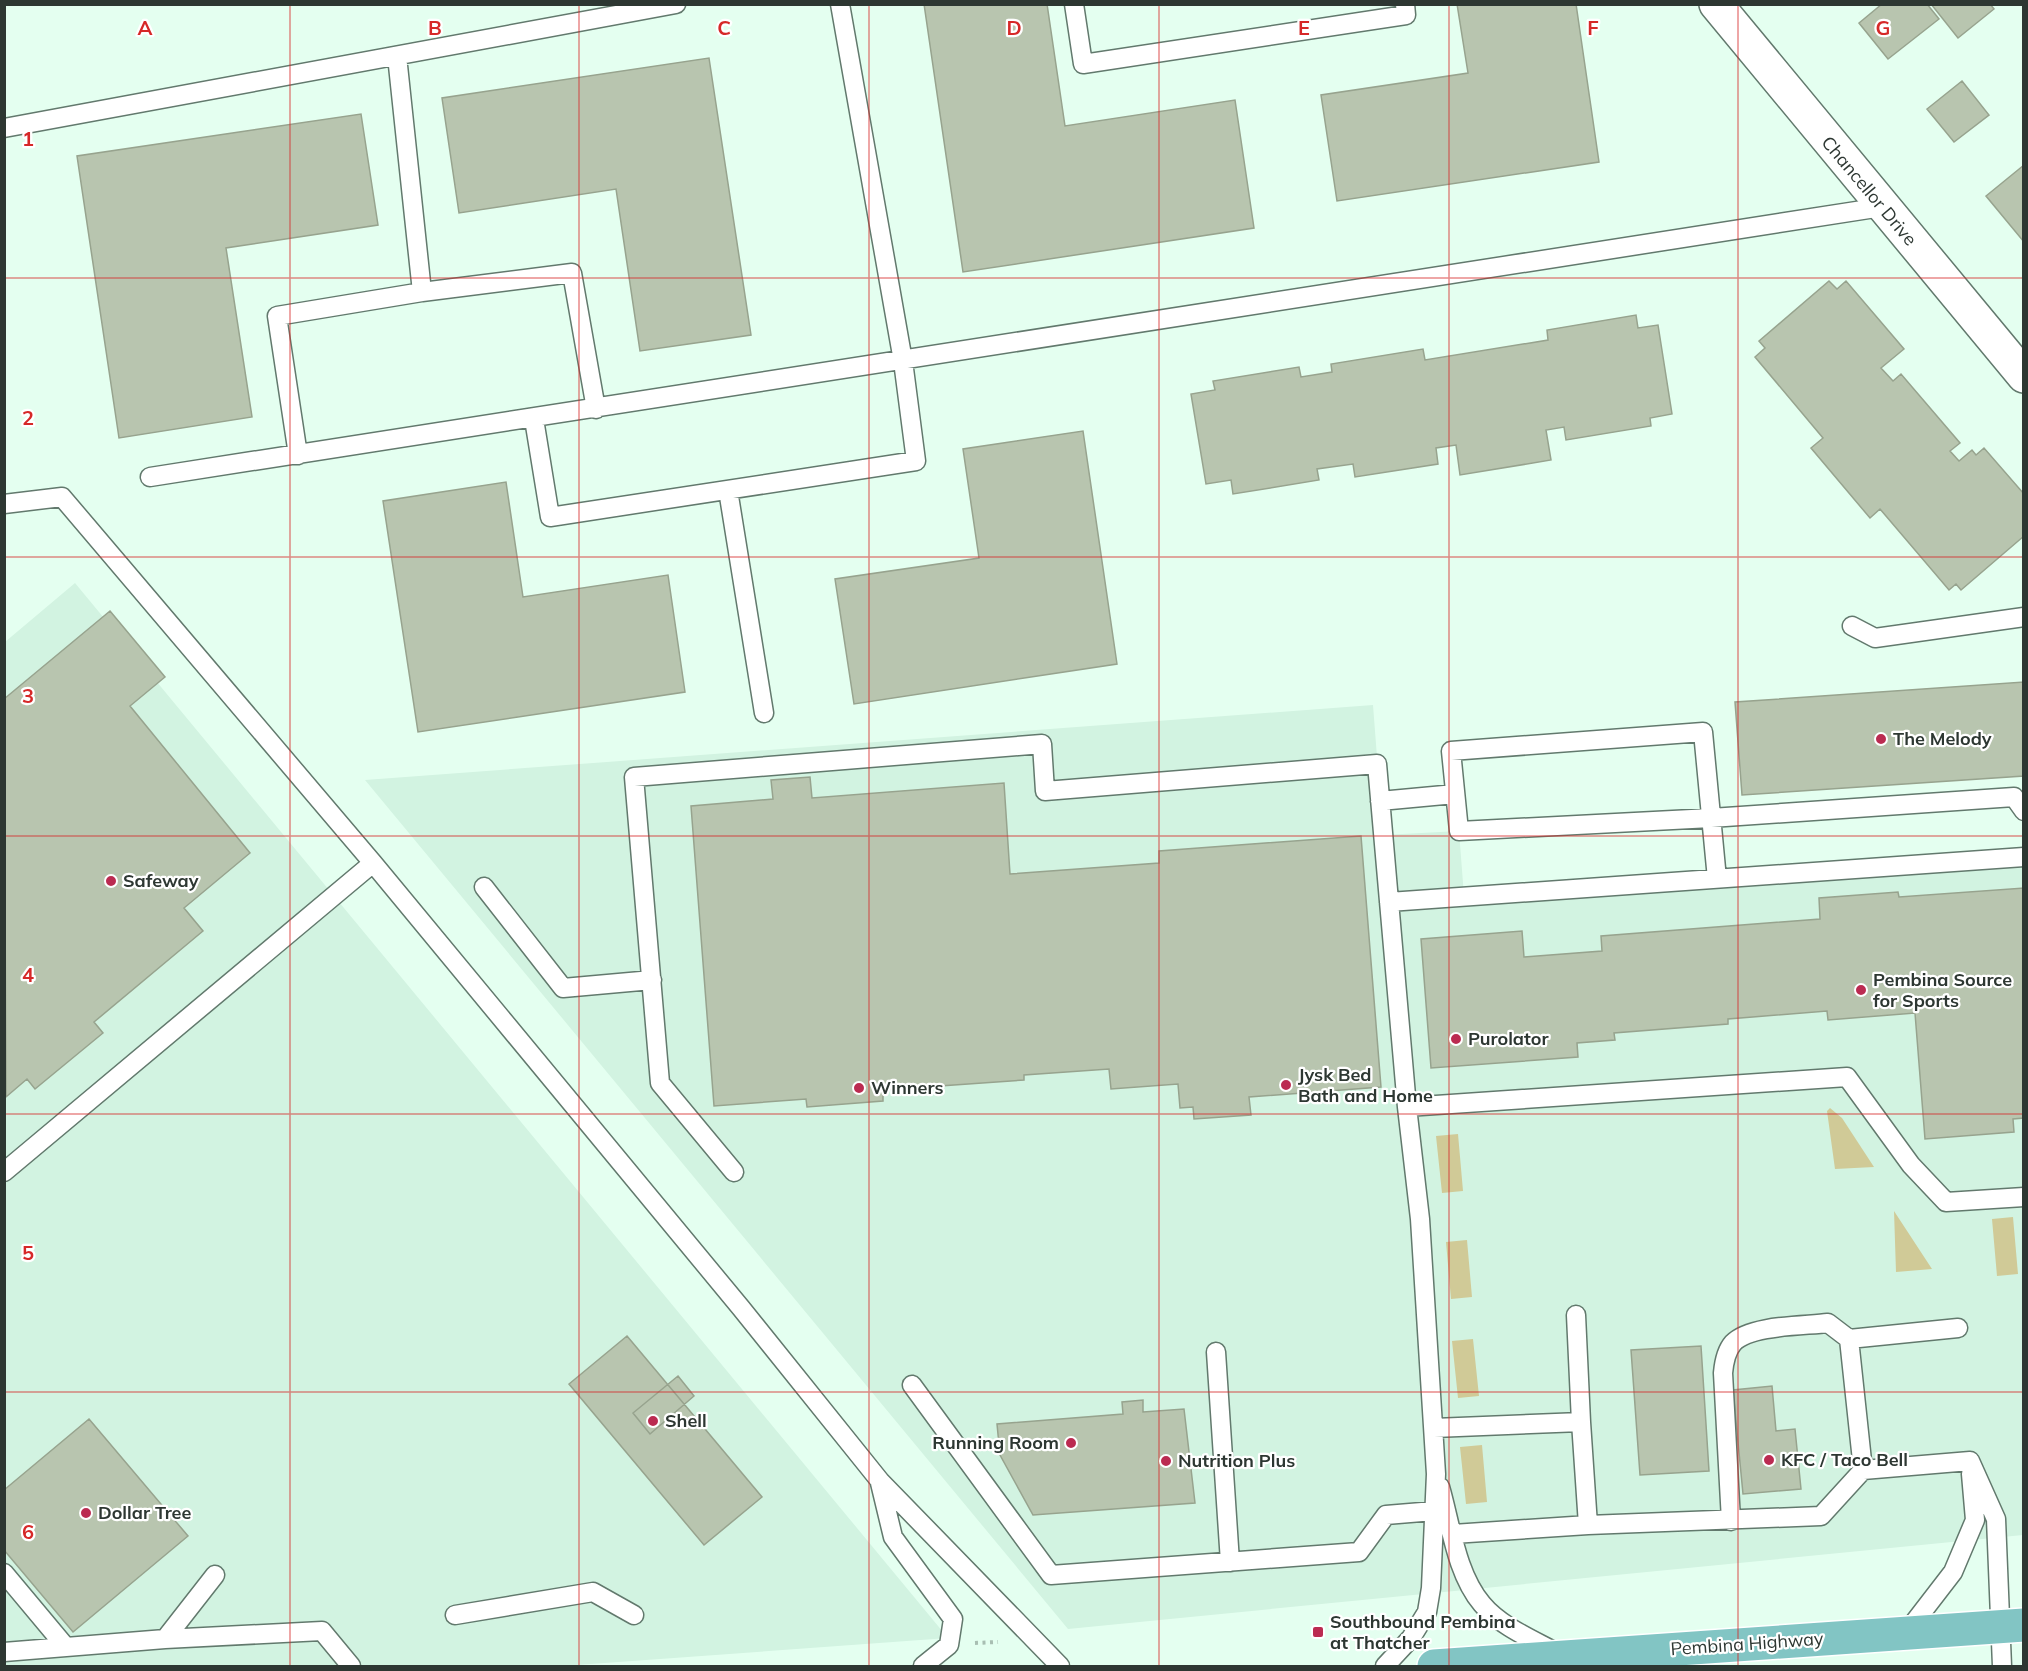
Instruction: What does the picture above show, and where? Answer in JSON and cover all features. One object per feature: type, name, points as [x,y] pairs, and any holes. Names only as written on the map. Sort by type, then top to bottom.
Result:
[{"type":"main road","name":"Pembina Highway","points":[[1434,1666],[2012,1626]]},
{"type":"street","name":"Chancellor Drive","points":[[1716,4],[1881,207],[2024,376]]},
{"type":"lane","points":[[4,128],[676,4]]},
{"type":"lane","points":[[534,419],[550,517],[916,461],[903,361],[840,4]]},
{"type":"lane","points":[[1074,4],[1083,64],[1406,15],[1405,4]]},
{"type":"lane","points":[[397,56],[422,292]]},
{"type":"lane","points":[[150,477],[534,419],[1881,207]]},
{"type":"lane","points":[[298,455],[277,316],[422,292],[572,273],[596,409]]},
{"type":"lane","points":[[728,490],[764,713]]},
{"type":"lane","points":[[4,504],[62,497],[373,863],[741,1308],[880,1481],[1060,1666]]},
{"type":"lane","points":[[1852,626],[1875,638],[2024,617]]},
{"type":"lane","points":[[1718,879],[1711,818],[1703,732],[1451,751],[1459,831],[1711,818],[2014,797],[2024,811]]},
{"type":"lane","points":[[734,1172],[660,1083],[634,777],[1042,744],[1044,791],[1377,764],[1407,1107],[1420,1219],[1425,1330],[1436,1474],[1431,1587],[1427,1612],[1411,1638],[1385,1666]]},
{"type":"lane","points":[[1380,801],[1455,794]]},
{"type":"lane","points":[[1389,902],[2024,857]]},
{"type":"lane","points":[[4,1172],[373,863]]},
{"type":"lane","points":[[484,887],[563,988],[652,980]]},
{"type":"lane","points":[[1407,1107],[1847,1077],[1911,1165],[1946,1202],[2024,1197]]},
{"type":"lane","points":[[1575,1315],[1588,1525]]},
{"type":"lane","points":[[1731,1521],[1722,1373],[1725,1357],[1733,1343],[1744,1334],[1757,1331],[1828,1323],[1849,1339],[1958,1328]]},
{"type":"lane","points":[[1849,1339],[1863,1470]]},
{"type":"lane","points":[[1216,1352],[1230,1562]]},
{"type":"lane","points":[[912,1385],[1051,1575],[1359,1552],[1386,1515],[1434,1511]]},
{"type":"lane","points":[[1434,1428],[1581,1422]]},
{"type":"lane","points":[[1453,1533],[1821,1516],[1863,1470],[1970,1461]]},
{"type":"lane","points":[[1970,1461],[1996,1519],[2012,1626],[2002,1666]]},
{"type":"lane","points":[[1906,1633],[1953,1572],[1975,1521],[1970,1461]]},
{"type":"lane","points":[[1436,1474],[1463,1574],[1482,1604],[1504,1623],[1565,1657]]},
{"type":"lane","points":[[880,1481],[893,1537],[953,1619],[949,1645],[923,1666]]},
{"type":"lane","points":[[4,1573],[65,1646]]},
{"type":"lane","points":[[165,1639],[215,1575]]},
{"type":"lane","points":[[455,1615],[593,1592],[634,1615]]},
{"type":"lane","points":[[4,1652],[165,1639],[322,1631],[351,1666]]},
{"type":"path","points":[[974,1644],[1007,1642]]},
{"type":"shaded area","points":[[75,583],[948,1638],[563,1666],[5,1666],[5,642]]},
{"type":"shaded area","points":[[1373,705],[1383,835],[1459,831],[1464,896],[2023,857],[2023,1535],[1068,1629],[365,780]]},
{"type":"shaded area","points":[[1830,1108],[1842,1118],[1874,1167],[1835,1169],[1827,1111]]},
{"type":"shaded area","points":[[1458,1134],[1463,1191],[1442,1193],[1436,1136]]},
{"type":"shaded area","points":[[1894,1211],[1932,1269],[1896,1272]]},
{"type":"shaded area","points":[[2013,1217],[2018,1274],[1997,1276],[1992,1219]]},
{"type":"shaded area","points":[[1467,1240],[1472,1297],[1451,1299],[1446,1242]]},
{"type":"shaded area","points":[[1473,1339],[1479,1396],[1458,1398],[1452,1341]]},
{"type":"shaded area","points":[[1482,1445],[1487,1502],[1466,1504],[1460,1447]]},
{"type":"building","points":[[924,4],[1047,4],[1065,126],[1235,100],[1254,228],[963,272]]},
{"type":"building","points":[[1457,4],[1576,4],[1599,162],[1337,201],[1321,95],[1468,73]]},
{"type":"building","points":[[1882,4],[1927,4],[1939,19],[1888,59],[1859,23]]},
{"type":"building","points":[[1931,4],[1990,4],[1994,9],[1958,38]]},
{"type":"building","points":[[709,58],[751,335],[640,351],[616,189],[459,213],[442,98]]},
{"type":"building","points":[[1962,81],[1989,115],[1954,142],[1927,109]]},
{"type":"building","points":[[361,114],[378,225],[226,248],[252,417],[119,438],[77,156]]},
{"type":"building","points":[[2024,165],[2024,242],[1986,196]]},
{"type":"building","points":[[1829,281],[1837,289],[1846,281],[1904,349],[1881,368],[1893,381],[1901,374],[1960,443],[1950,451],[1959,461],[1972,450],[1976,455],[1984,448],[2024,494],[2024,536],[1961,590],[1956,584],[1949,590],[1880,509],[1870,518],[1811,448],[1823,438],[1755,357],[1765,348],[1759,341]]},
{"type":"building","points":[[1636,315],[1638,328],[1658,325],[1672,414],[1650,418],[1651,426],[1566,440],[1564,427],[1546,430],[1551,460],[1460,475],[1456,445],[1436,448],[1438,464],[1355,477],[1353,464],[1317,469],[1319,480],[1233,494],[1231,480],[1206,484],[1191,394],[1215,390],[1213,381],[1299,367],[1301,377],[1332,372],[1331,364],[1423,349],[1425,360],[1548,340],[1547,330]]},
{"type":"building","points":[[1083,431],[1117,664],[854,704],[835,579],[979,558],[963,449]]},
{"type":"building","points":[[506,482],[523,597],[668,575],[685,692],[418,732],[383,501]]},
{"type":"building","name":"Safeway","points":[[110,611],[165,677],[130,706],[250,853],[184,908],[203,931],[94,1022],[103,1033],[35,1089],[27,1079],[6,1097],[4,699]]},
{"type":"building","name":"The Melody","points":[[2024,682],[2024,776],[1742,795],[1735,702]]},
{"type":"building","points":[[810,777],[812,798],[1004,783],[1010,874],[1159,863],[1159,851],[1361,836],[1381,1087],[1249,1097],[1251,1115],[1194,1119],[1193,1107],[1180,1108],[1178,1084],[1111,1089],[1109,1069],[1024,1075],[1024,1080],[883,1090],[883,1101],[807,1107],[806,1099],[714,1106],[691,806],[773,799],[771,780]]},
{"type":"building","points":[[2024,888],[2024,1118],[2013,1119],[2014,1132],[1925,1139],[1915,1013],[1828,1020],[1827,1011],[1728,1019],[1728,1024],[1614,1033],[1615,1040],[1577,1043],[1578,1057],[1431,1068],[1421,939],[1522,931],[1524,957],[1602,951],[1601,936],[1820,919],[1819,898],[1898,892],[1899,897]]},
{"type":"building","points":[[627,1336],[762,1497],[704,1545],[569,1384]]},
{"type":"building","points":[[1701,1346],[1709,1471],[1640,1475],[1631,1350]]},
{"type":"building","points":[[678,1376],[694,1396],[650,1434],[633,1413]]},
{"type":"building","name":"KFC / Taco Bell","points":[[1772,1386],[1776,1431],[1795,1429],[1801,1489],[1743,1494],[1733,1390]]},
{"type":"building","points":[[1143,1400],[1143,1412],[1184,1409],[1195,1503],[1033,1515],[1000,1455],[997,1424],[1123,1414],[1122,1402]]},
{"type":"building","name":"Dollar Tree","points":[[89,1419],[188,1536],[73,1632],[4,1550],[4,1490]]},
{"type":"place","name":"The Melody","points":[[1881,739]]},
{"type":"place","name":"Safeway","points":[[111,881]]},
{"type":"place","name":"Pembina Source for Sports","points":[[1861,990]]},
{"type":"place","name":"Purolator","points":[[1456,1039]]},
{"type":"place","name":"Jysk Bed Bath and Home","points":[[1286,1085]]},
{"type":"place","name":"Winners","points":[[859,1088]]},
{"type":"place","name":"Shell","points":[[653,1421]]},
{"type":"place","name":"Running Room","points":[[1071,1443]]},
{"type":"place","name":"KFC / Taco Bell","points":[[1769,1460]]},
{"type":"place","name":"Nutrition Plus","points":[[1166,1461]]},
{"type":"place","name":"Dollar Tree","points":[[86,1513]]},
{"type":"place","name":"Southbound Pembina at Thatcher","points":[[1318,1632]]}]
